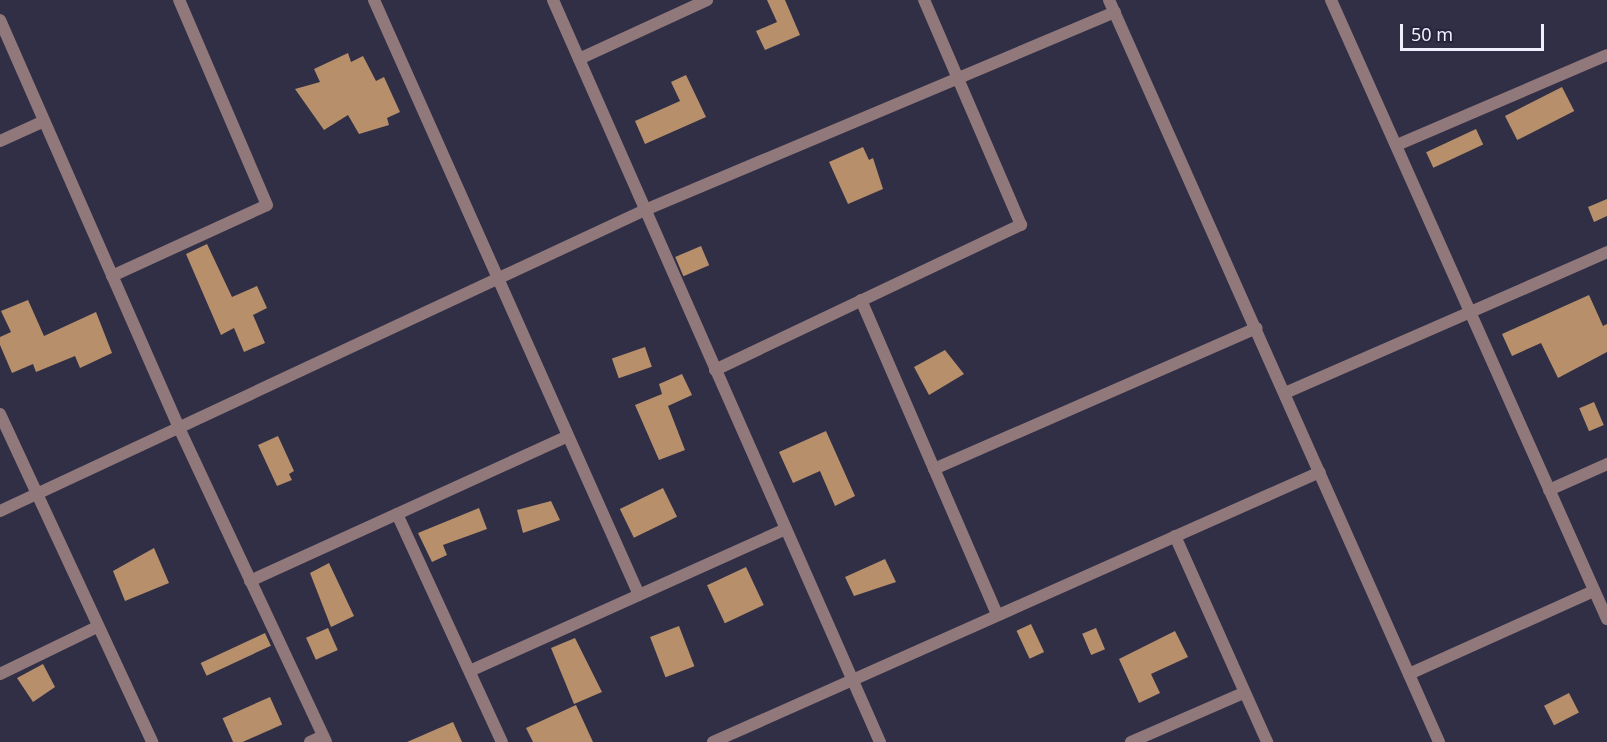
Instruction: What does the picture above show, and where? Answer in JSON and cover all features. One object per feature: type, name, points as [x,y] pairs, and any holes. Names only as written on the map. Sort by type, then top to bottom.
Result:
[{"type":"street","points":[[112,276],[267,205],[179,0]]},
{"type":"street","points":[[374,0],[639,595]]},
{"type":"street","points":[[553,0],[880,742]]},
{"type":"street","points":[[579,59],[707,0]]},
{"type":"street","points":[[715,369],[1021,225],[924,0]]},
{"type":"street","points":[[1330,0],[1607,619]]},
{"type":"street","points":[[0,511],[180,430],[645,210],[958,78],[1112,6],[1439,742]]},
{"type":"street","points":[[0,20],[180,430],[324,739],[310,742]]},
{"type":"street","points":[[1397,146],[1607,55]]},
{"type":"street","points":[[0,141],[44,121]]},
{"type":"street","points":[[1285,393],[1607,252]]},
{"type":"street","points":[[861,300],[998,614]]},
{"type":"street","points":[[934,469],[1256,328]]},
{"type":"street","points":[[0,414],[152,742]]},
{"type":"street","points":[[250,581],[568,436]]},
{"type":"street","points":[[1549,490],[1607,464]]},
{"type":"street","points":[[713,742],[851,677],[1320,472]]},
{"type":"street","points":[[397,514],[472,670],[502,742]]},
{"type":"street","points":[[472,670],[786,529]]},
{"type":"street","points":[[1175,536],[1243,693],[1267,742]]},
{"type":"street","points":[[1409,674],[1594,591]]},
{"type":"street","points":[[0,674],[98,627]]},
{"type":"street","points":[[1131,742],[1243,693]]},
{"type":"building","points":[[767,0],[785,0],[800,35],[765,50],[756,31],[777,22]]},
{"type":"building","points":[[348,53],[351,62],[363,56],[376,81],[384,77],[400,112],[387,118],[389,125],[359,134],[348,115],[324,130],[295,89],[320,82],[314,69]]},
{"type":"building","points":[[686,75],[706,117],[645,144],[635,121],[680,101],[671,82]]},
{"type":"building","points":[[1562,87],[1574,111],[1517,140],[1505,116]]},
{"type":"building","points":[[1476,129],[1483,144],[1433,168],[1426,152]]},
{"type":"building","points":[[863,147],[869,160],[873,158],[883,189],[848,204],[829,162]]},
{"type":"building","points":[[1607,199],[1607,216],[1594,222],[1588,207]]},
{"type":"building","points":[[207,244],[232,297],[257,286],[267,308],[253,315],[265,343],[244,352],[234,328],[221,335],[186,254]]},
{"type":"building","points":[[701,246],[709,265],[683,276],[675,257]]},
{"type":"building","points":[[1589,295],[1603,326],[1607,324],[1607,352],[1558,378],[1541,343],[1512,356],[1502,334]]},
{"type":"building","points":[[28,300],[44,336],[96,312],[112,353],[80,368],[75,356],[36,372],[33,364],[12,373],[0,345],[0,337],[11,332],[1,311]]},
{"type":"building","points":[[645,347],[652,367],[619,378],[612,358]]},
{"type":"building","points":[[945,350],[964,374],[929,395],[914,367]]},
{"type":"building","points":[[682,374],[692,395],[668,406],[685,450],[659,460],[635,405],[662,394],[659,384]]},
{"type":"building","points":[[1594,402],[1604,425],[1589,431],[1579,408]]},
{"type":"building","points":[[826,431],[855,496],[835,506],[820,471],[793,483],[779,452]]},
{"type":"building","points":[[278,436],[294,471],[289,474],[292,480],[277,486],[258,445]]},
{"type":"building","points":[[663,488],[677,517],[634,538],[620,509]]},
{"type":"building","points":[[551,501],[560,520],[523,533],[517,510]]},
{"type":"building","points":[[479,508],[487,529],[443,545],[447,555],[432,562],[418,533]]},
{"type":"building","points":[[154,548],[169,583],[125,601],[113,571]]},
{"type":"building","points":[[885,559],[896,582],[854,596],[845,577]]},
{"type":"building","points":[[329,563],[354,616],[331,627],[310,573]]},
{"type":"building","points":[[746,567],[764,605],[725,623],[707,585]]},
{"type":"building","points":[[1031,624],[1044,652],[1030,659],[1016,631]]},
{"type":"building","points":[[679,626],[694,666],[665,677],[650,637]]},
{"type":"building","points":[[328,628],[338,650],[316,660],[306,638]]},
{"type":"building","points":[[1096,628],[1105,649],[1091,655],[1082,634]]},
{"type":"building","points":[[1175,631],[1188,657],[1151,674],[1160,693],[1139,703],[1119,659]]},
{"type":"building","points":[[265,633],[271,646],[207,676],[201,663]]},
{"type":"building","points":[[575,638],[602,692],[574,704],[551,648]]},
{"type":"building","points":[[43,664],[55,687],[33,702],[17,678]]},
{"type":"building","points":[[1569,693],[1579,713],[1554,725],[1544,706]]},
{"type":"building","points":[[270,697],[282,724],[243,742],[233,742],[222,718]]},
{"type":"building","points":[[576,705],[593,742],[533,742],[526,728]]},
{"type":"building","points":[[453,722],[462,742],[407,742]]}]
